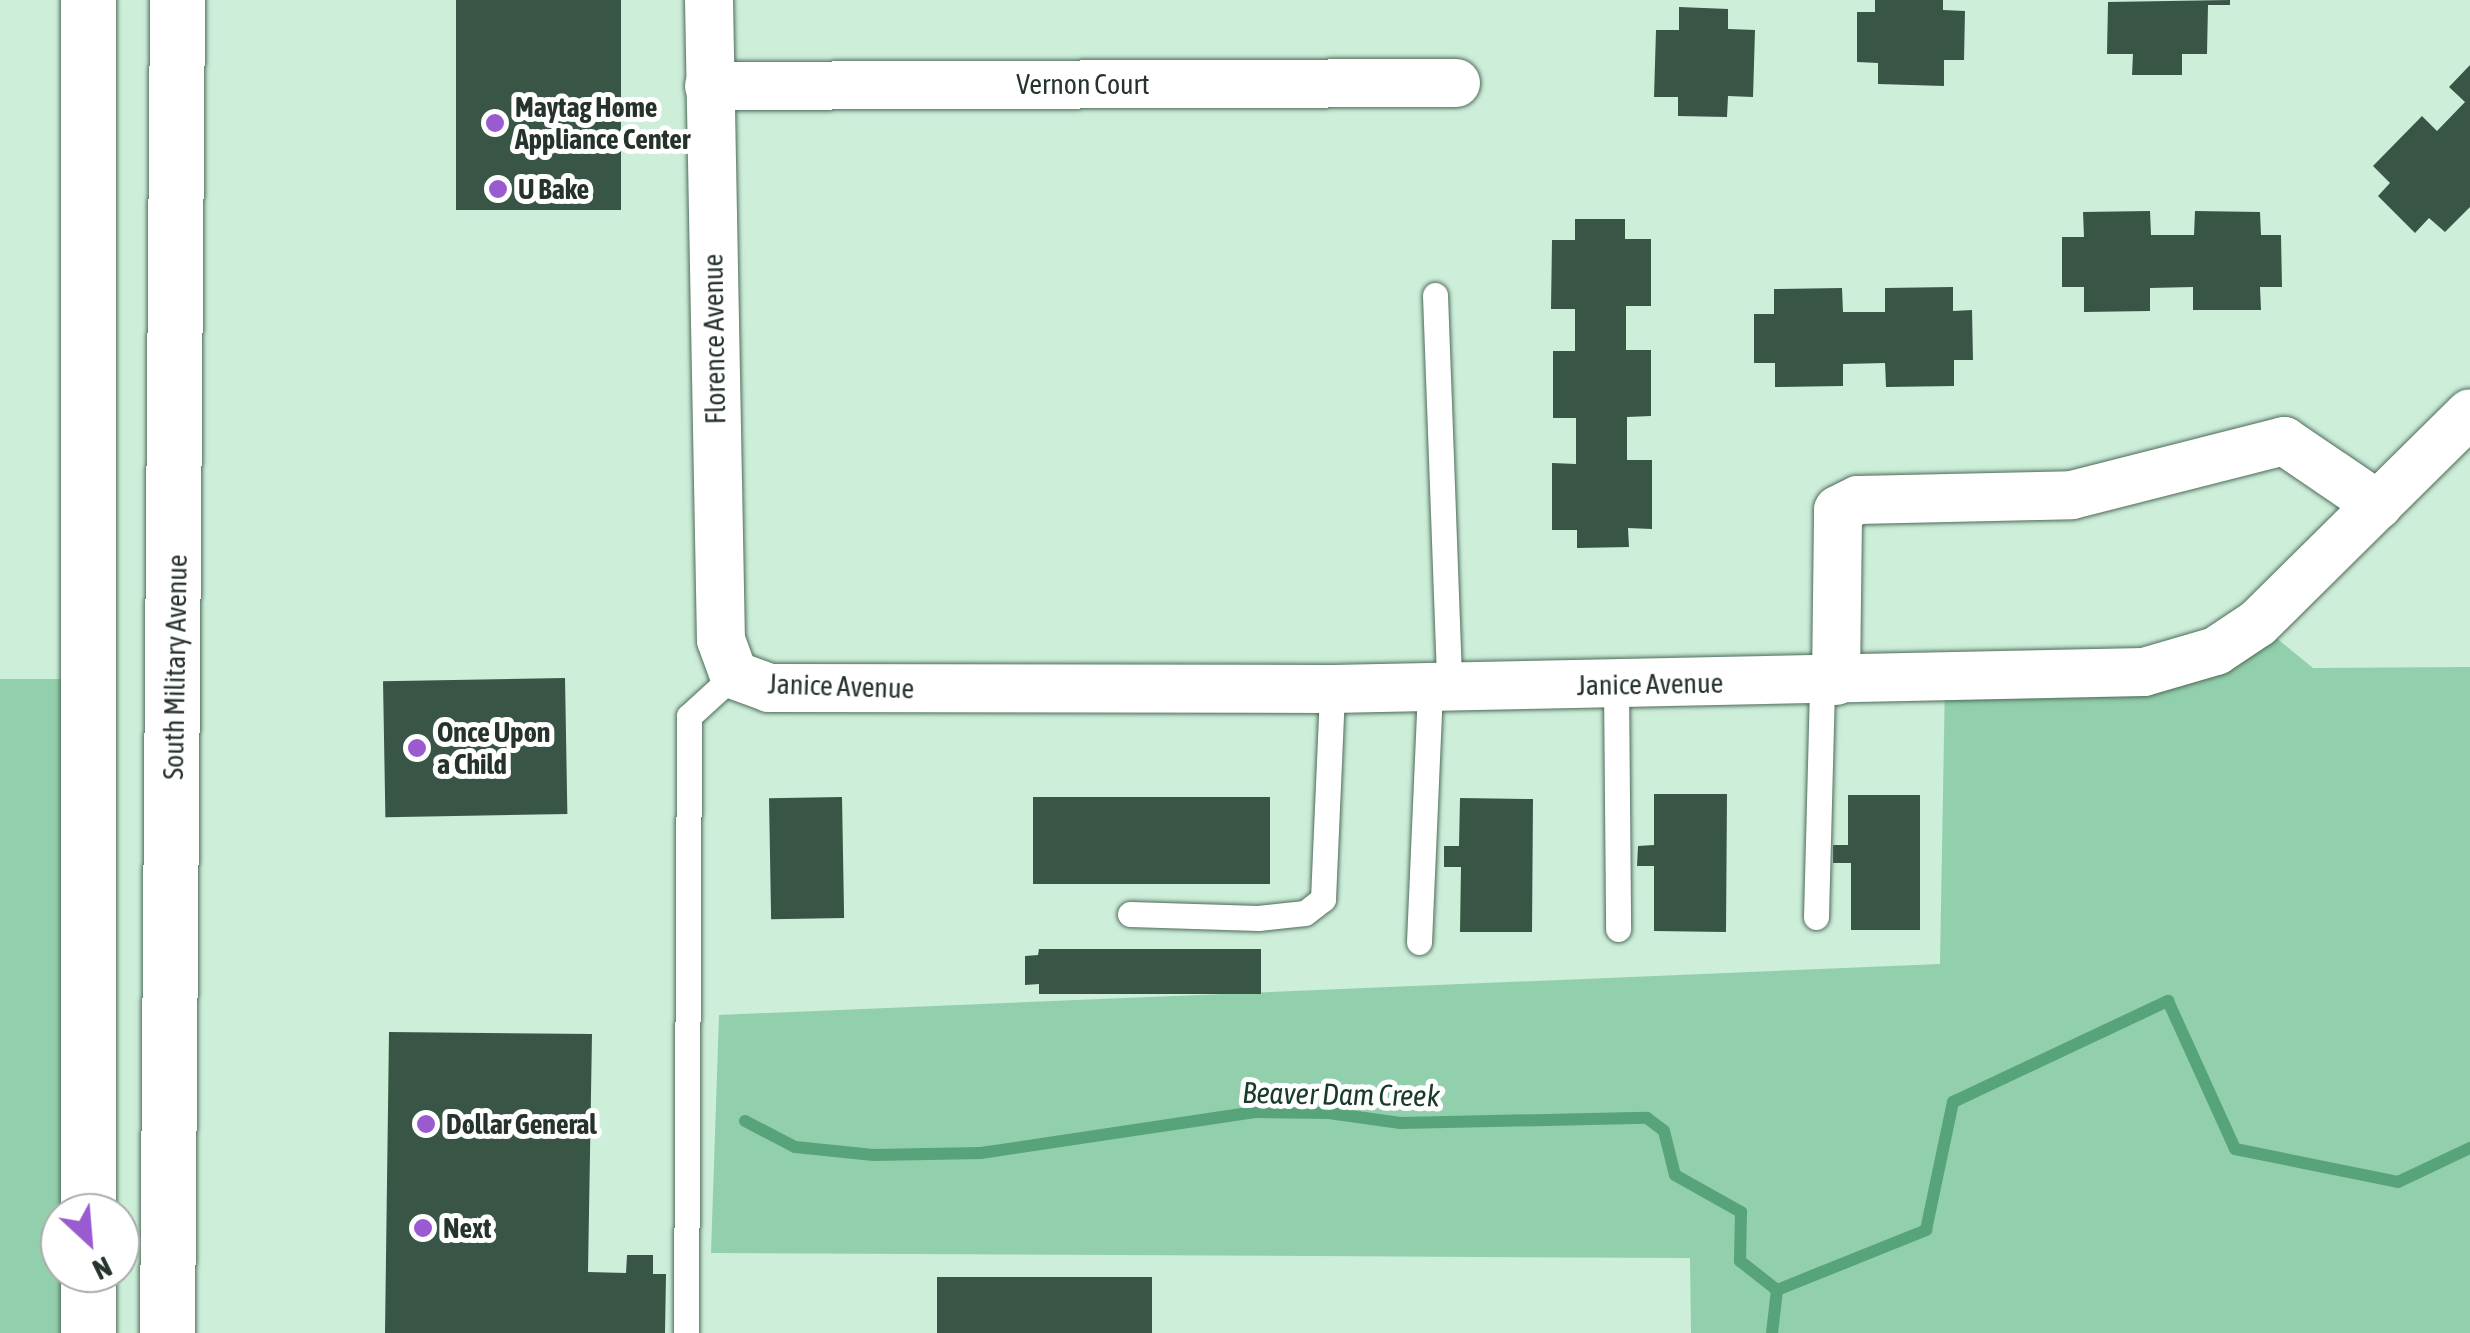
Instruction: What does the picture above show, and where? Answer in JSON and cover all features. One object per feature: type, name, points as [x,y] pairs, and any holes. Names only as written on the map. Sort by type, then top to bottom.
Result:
[{"type":"main road","points":[[88,0],[88,1193]]},
{"type":"main road","name":"South Military Avenue","points":[[167,1333],[177,0]]},
{"type":"main road","points":[[88,1293],[88,1333]]},
{"type":"street","name":"Florence Avenue","points":[[709,0],[721,640],[734,675]]},
{"type":"street","name":"Vernon Court","points":[[709,86],[1456,83]]},
{"type":"street","name":"Janice Avenue","points":[[734,675],[769,688],[1332,688],[2093,677],[2184,663],[2258,622],[2470,413]]},
{"type":"street","points":[[1829,681],[1838,510],[1858,500],[2072,495],[2284,441],[2378,505]]},
{"type":"lane","points":[[1419,942],[1440,687],[1435,296]]},
{"type":"lane","points":[[686,1333],[688,716],[734,675]]},
{"type":"lane","points":[[1816,917],[1829,681]]},
{"type":"lane","points":[[1616,684],[1618,929]]},
{"type":"lane","points":[[1130,914],[1258,918],[1305,913],[1323,899],[1332,688]]},
{"type":"green space","points":[[2258,623],[2313,668],[2470,667],[2470,1333],[1691,1333],[1690,1258],[711,1253],[719,1015],[1940,964],[1945,680],[2093,677]]},
{"type":"green space","points":[[0,679],[88,679],[88,1193],[40,1193],[40,1293],[88,1293],[88,1333],[0,1333]]},
{"type":"building","points":[[456,0],[621,0],[621,210],[456,210]]},
{"type":"building","points":[[1875,0],[1943,0],[1943,10],[1965,11],[1964,60],[1944,60],[1944,86],[1878,84],[1878,63],[1857,62],[1857,12],[1875,12]]},
{"type":"building","points":[[2230,0],[2230,5],[2208,5],[2207,54],[2182,54],[2182,75],[2132,75],[2133,54],[2107,54],[2108,2]]},
{"type":"building","points":[[1679,7],[1728,9],[1728,29],[1755,30],[1753,97],[1728,96],[1727,117],[1678,116],[1678,97],[1654,97],[1656,30],[1679,30]]},
{"type":"building","points":[[2470,65],[2470,207],[2445,232],[2429,218],[2415,233],[2378,196],[2390,183],[2373,166],[2422,116],[2437,131],[2465,102],[2449,87]]},
{"type":"building","points":[[2150,211],[2151,235],[2194,235],[2195,211],[2260,212],[2261,235],[2281,235],[2282,287],[2260,287],[2261,310],[2193,310],[2193,287],[2150,288],[2150,311],[2084,312],[2084,287],[2062,287],[2062,237],[2084,237],[2083,212]]},
{"type":"building","points":[[1575,219],[1625,219],[1625,239],[1651,239],[1651,306],[1626,306],[1626,350],[1651,350],[1651,416],[1627,417],[1627,460],[1652,460],[1652,529],[1628,528],[1629,547],[1577,548],[1577,530],[1552,530],[1552,463],[1576,464],[1576,418],[1553,418],[1553,351],[1575,351],[1575,309],[1551,309],[1552,240],[1575,240]]},
{"type":"building","points":[[1953,287],[1953,311],[1972,310],[1973,360],[1954,360],[1954,386],[1886,387],[1885,363],[1843,364],[1843,386],[1775,387],[1775,363],[1754,363],[1754,314],[1774,314],[1774,289],[1842,288],[1843,312],[1885,312],[1885,288]]},
{"type":"building","points":[[565,678],[567,814],[385,817],[383,681]]},
{"type":"building","points":[[1654,794],[1727,794],[1726,932],[1654,931],[1654,866],[1637,866],[1638,846],[1654,845]]},
{"type":"building","points":[[1848,795],[1920,795],[1920,930],[1851,930],[1851,863],[1833,863],[1833,845],[1848,845]]},
{"type":"building","points":[[842,797],[844,918],[771,919],[769,798]]},
{"type":"building","points":[[1033,797],[1270,797],[1270,884],[1033,884]]},
{"type":"building","points":[[1460,798],[1533,799],[1532,932],[1460,932],[1461,867],[1444,867],[1444,846],[1459,846]]},
{"type":"building","points":[[1039,949],[1261,949],[1261,994],[1039,994],[1039,984],[1025,985],[1025,956],[1038,955]]},
{"type":"building","points":[[389,1032],[592,1034],[588,1272],[626,1273],[627,1255],[653,1255],[653,1274],[666,1274],[665,1333],[385,1333]]},
{"type":"building","points":[[937,1277],[1152,1277],[1152,1333],[937,1333]]},
{"type":"waterway","name":"Beaver Dam Creek","points":[[1777,1290],[1926,1230],[1953,1102],[2168,1001],[2235,1149],[2398,1182],[2470,1148]]},
{"type":"waterway","name":"Beaver Dam Creek","points":[[745,1121],[795,1147],[874,1155],[981,1153],[1255,1112],[1329,1113],[1400,1123],[1647,1118],[1664,1131],[1675,1175],[1741,1212],[1740,1261],[1777,1290],[1772,1333]]},
{"type":"place","name":"Maytag Home Appliance Center","points":[[495,123]]},
{"type":"place","name":"U Bake","points":[[498,189]]},
{"type":"place","name":"Once Upon a Child","points":[[417,748]]},
{"type":"place","name":"Dollar General","points":[[426,1124]]},
{"type":"place","name":"Next","points":[[423,1228]]}]
